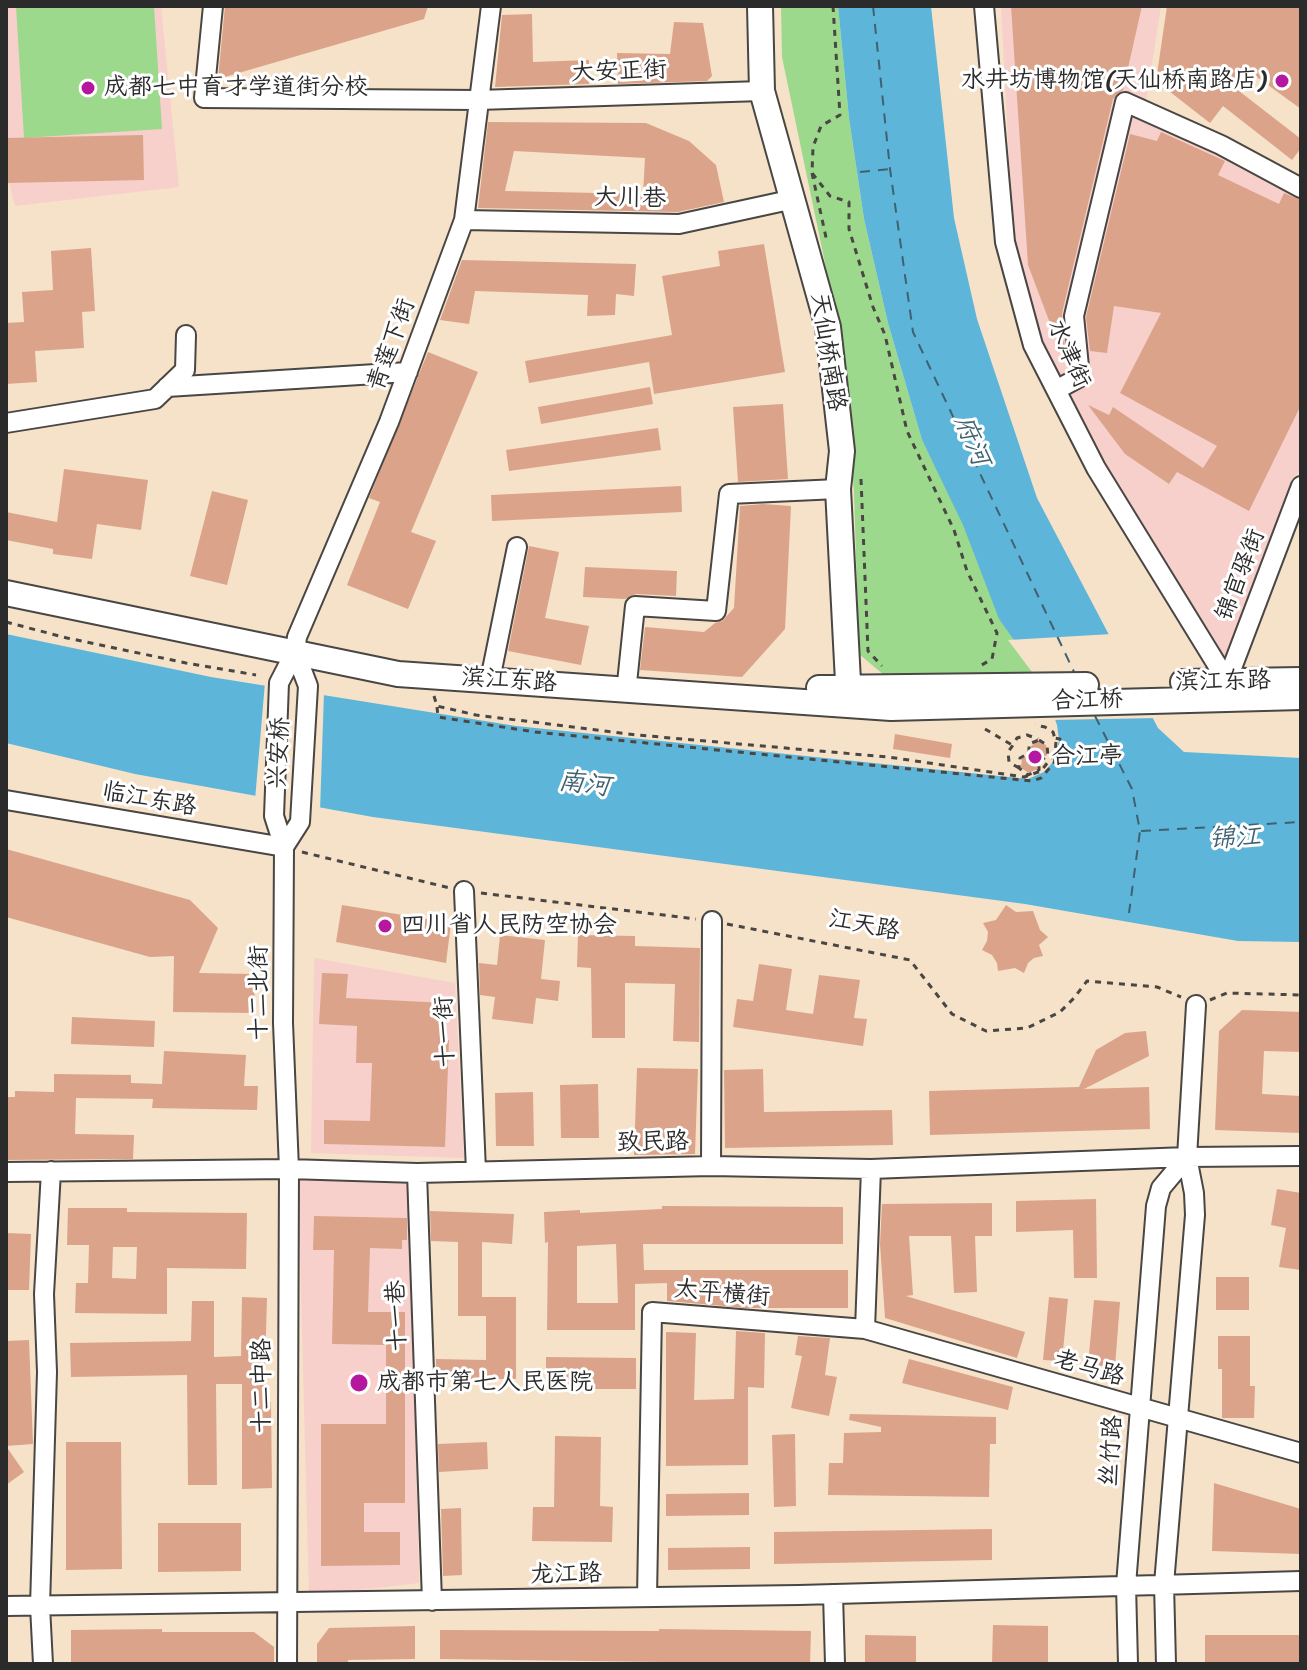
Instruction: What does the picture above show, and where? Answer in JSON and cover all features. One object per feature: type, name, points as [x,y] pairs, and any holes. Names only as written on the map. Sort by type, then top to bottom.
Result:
[{"type":"main road","name":"天仙桥南路","points":[[760,6],[762,91],[828,327],[842,451],[838,489],[849,697]]},
{"type":"main road","name":"滨江东路","points":[[6,579],[296,644],[398,674],[849,697],[1014,695]]},
{"type":"main road","name":"滨江东路","points":[[6,593],[395,659],[627,683],[849,697]]},
{"type":"main road","name":"滨江东路","points":[[1150,692],[1227,681],[1301,680]]},
{"type":"main road","name":"滨江东路","points":[[1150,692],[1301,697]]},
{"type":"main road","name":"合江桥","points":[[1014,695],[1150,692]]},
{"type":"street","name":"大安正街","points":[[213,6],[204,98],[478,100],[762,91]]},
{"type":"street","name":"青莲下街","points":[[284,847],[274,816],[279,683],[389,422],[464,220],[491,6]]},
{"type":"street","name":"水津街","points":[[984,6],[1005,242],[1033,345],[1096,468],[1227,681]]},
{"type":"street","points":[[1056,390],[1080,377],[1074,316],[1125,102],[1221,145],[1301,188]]},
{"type":"street","name":"大川巷","points":[[464,220],[679,224],[794,199]]},
{"type":"street","points":[[6,423],[155,399],[185,370],[186,335]]},
{"type":"street","points":[[167,387],[408,372]]},
{"type":"street","name":"锦官驿街","points":[[1227,681],[1301,486]]},
{"type":"street","points":[[627,683],[635,606],[716,611],[729,494],[838,489]]},
{"type":"street","points":[[492,670],[517,547]]},
{"type":"street","name":"兴安桥","points":[[284,847],[300,822],[308,686],[296,644]]},
{"type":"street","name":"临江东路","points":[[6,800],[284,847]]},
{"type":"street","name":"十二北街","points":[[284,847],[283,1023],[289,1169]]},
{"type":"street","name":"十一街","points":[[464,891],[476,1171]]},
{"type":"street","points":[[711,1166],[712,921]]},
{"type":"street","points":[[1166,1664],[1164,1584],[1195,1215],[1187,1157],[1196,1005]]},
{"type":"street","name":"致民路","points":[[6,1172],[289,1169],[417,1173],[711,1166],[871,1169],[1187,1157],[1301,1156]]},
{"type":"street","name":"丝竹路","points":[[1128,1664],[1126,1585],[1156,1206],[1161,1188],[1187,1157]]},
{"type":"street","name":"十二中路","points":[[287,1664],[289,1169]]},
{"type":"street","points":[[865,1329],[871,1169]]},
{"type":"street","points":[[43,1664],[40,1606],[47,1372],[44,1294],[51,1171]]},
{"type":"street","name":"十一巷","points":[[417,1173],[432,1601]]},
{"type":"street","name":"太平横街","points":[[647,1597],[652,1312],[865,1329]]},
{"type":"street","name":"老马路","points":[[865,1329],[1301,1453]]},
{"type":"street","points":[[1126,1585],[1301,1581]]},
{"type":"street","name":"龙江路","points":[[6,1606],[833,1594],[1126,1585]]},
{"type":"street","points":[[833,1594],[835,1664]]},
{"type":"path","points":[[833,6],[840,115],[821,126],[813,147],[812,173],[830,196],[849,202],[849,229],[889,347],[907,431],[954,530],[967,571],[997,633],[992,659],[971,670]]},
{"type":"path","points":[[6,622],[127,651],[256,675]]},
{"type":"path","points":[[433,694],[438,717],[535,732],[1032,781],[1041,778],[1059,753],[1058,738],[1045,727],[1032,725]]},
{"type":"path","points":[[437,706],[476,715],[637,735],[888,757],[1024,777],[1041,771],[1051,761],[1058,738]]},
{"type":"path","points":[[996,725],[985,729],[1013,745]]},
{"type":"path","points":[[1027,735],[1047,745],[1048,756],[1039,761],[1039,770],[1028,775],[1009,762],[1008,752],[1013,745],[1017,738],[1027,735]]},
{"type":"path","points":[[1019,768],[1020,758],[1029,753],[1029,744],[1039,740]]},
{"type":"path","name":"江天路","points":[[284,847],[464,891],[712,921],[910,960],[952,1014],[986,1031],[1027,1028],[1060,1012],[1087,981],[1157,987],[1196,1005]]},
{"type":"path","points":[[1196,1005],[1227,993],[1301,995]]},
{"type":"shaded area","name":"成都七中育才学道街分校","points":[[6,6],[161,6],[179,187],[15,206],[6,170]]},
{"type":"shaded area","points":[[1001,6],[1161,6],[1146,102],[1301,177],[1301,465],[1257,577],[1228,664],[1106,466],[1039,338],[1013,239]]},
{"type":"shaded area","points":[[314,958],[455,983],[464,1158],[311,1153]]},
{"type":"shaded area","name":"成都市第七人民医院","points":[[298,1179],[410,1184],[419,1583],[309,1596]]},
{"type":"green space","points":[[16,6],[154,6],[162,129],[24,138]]},
{"type":"green space","points":[[781,6],[838,6],[849,118],[864,219],[888,323],[922,440],[1041,678],[897,686],[859,654],[854,493],[843,349],[782,57]]},
{"type":"water","points":[[838,6],[931,6],[954,218],[977,319],[1037,498],[1158,728],[1184,752],[1301,758],[1301,942],[1238,941],[1025,904],[373,817],[135,774],[6,743],[6,634],[211,677],[516,726],[1028,779],[1044,772],[1054,761],[1059,740],[1041,678],[999,619],[963,525],[922,440],[888,323],[864,219],[849,118]]},
{"type":"pier","points":[[1112,634],[1157,718],[1051,720],[1038,680],[1008,640]]},
{"type":"pier","points":[[265,682],[324,692],[320,812],[255,800]]},
{"type":"building","points":[[225,6],[428,6],[424,19],[218,79]]},
{"type":"building","points":[[1011,6],[1142,6],[1123,90],[1113,99],[1062,313],[1065,348],[1059,347],[1028,265]]},
{"type":"building","points":[[1167,6],[1301,6],[1301,109],[1243,67],[1230,84],[1301,139],[1301,148],[1292,160],[1223,106],[1210,123],[1156,81]]},
{"type":"building","points":[[532,14],[533,62],[589,60],[589,84],[495,87],[502,15]]},
{"type":"building","points":[[674,22],[703,23],[712,76],[707,81],[618,84],[617,53],[670,54]]},
{"type":"building","points":[[488,122],[646,123],[689,141],[716,165],[724,202],[678,212],[478,208]],"holes":[[[514,151],[645,158],[643,194],[505,191]]]},
{"type":"building","points":[[1161,132],[1225,161],[1218,175],[1279,204],[1284,193],[1301,200],[1301,405],[1249,511],[1177,472],[1169,484],[1125,454],[1088,405],[1109,415],[1113,407],[1203,468],[1217,446],[1120,393],[1161,313],[1114,306],[1107,353],[1090,351],[1086,317],[1130,134],[1157,141]]},
{"type":"building","points":[[143,135],[144,180],[6,183],[6,138]]},
{"type":"building","points":[[764,244],[785,372],[654,394],[649,362],[529,383],[525,361],[672,335],[662,276],[720,266],[718,251]]},
{"type":"building","points":[[91,248],[95,311],[82,312],[84,348],[35,351],[37,382],[6,384],[6,323],[24,322],[22,292],[53,290],[51,251]]},
{"type":"building","points":[[462,260],[636,264],[634,296],[616,294],[615,315],[587,316],[588,295],[475,291],[469,324],[440,320]]},
{"type":"building","points":[[428,352],[478,372],[411,532],[436,541],[408,609],[347,585],[380,502],[369,498]]},
{"type":"building","points":[[650,387],[653,404],[541,424],[538,407]]},
{"type":"building","points":[[783,404],[788,479],[738,482],[733,407]]},
{"type":"building","points":[[658,428],[661,450],[509,471],[506,450]]},
{"type":"building","points":[[64,469],[148,480],[141,530],[97,524],[92,559],[53,554],[53,549],[6,540],[6,512],[57,522]]},
{"type":"building","points":[[681,486],[682,512],[492,521],[491,495]]},
{"type":"building","points":[[212,491],[248,500],[227,585],[190,576]]},
{"type":"building","points":[[740,506],[791,506],[785,629],[742,677],[640,670],[645,627],[704,632],[722,621],[734,608]]},
{"type":"building","points":[[529,546],[559,552],[545,618],[589,626],[581,665],[508,651]]},
{"type":"building","points":[[585,567],[677,571],[676,596],[636,594],[625,599],[583,597]]},
{"type":"building","points":[[895,734],[952,744],[950,758],[893,749]]},
{"type":"building","name":"合江亭","points":[[1038,741],[1046,745],[1047,755],[1038,759],[1037,769],[1029,773],[1021,768],[1022,758],[1030,755],[1031,746]]},
{"type":"building","points":[[6,849],[190,900],[218,928],[199,973],[255,974],[254,1013],[173,1012],[174,956],[150,957],[6,917]]},
{"type":"building","points":[[342,905],[451,923],[446,963],[336,942]]},
{"type":"building","points":[[1006,905],[1016,912],[1033,911],[1040,930],[1048,937],[1039,945],[1043,956],[1028,963],[1024,973],[1015,968],[998,971],[992,955],[982,950],[988,932],[983,923],[996,920]]},
{"type":"building","points":[[500,935],[545,940],[541,979],[560,981],[558,1001],[536,998],[533,1024],[492,1019],[495,997],[480,995],[479,963],[497,965]]},
{"type":"building","points":[[578,935],[635,936],[635,946],[700,948],[699,1042],[673,1041],[675,984],[625,983],[625,1038],[592,1038],[591,968],[577,967]]},
{"type":"building","points":[[759,964],[792,969],[786,1010],[813,1014],[819,975],[860,980],[854,1018],[867,1019],[863,1046],[733,1027],[737,999],[753,1001]]},
{"type":"building","points":[[322,973],[348,974],[346,998],[446,1003],[444,1040],[449,1040],[445,1147],[324,1144],[324,1120],[370,1121],[372,1063],[356,1063],[357,1026],[319,1024]]},
{"type":"building","points":[[1242,1010],[1301,1012],[1301,1052],[1264,1051],[1262,1094],[1301,1096],[1301,1133],[1215,1130],[1219,1031]]},
{"type":"building","points":[[72,1017],[155,1021],[154,1047],[71,1044]]},
{"type":"building","points":[[1146,1031],[1149,1056],[1084,1089],[1149,1087],[1150,1129],[930,1135],[929,1091],[1079,1087],[1096,1050],[1125,1033]]},
{"type":"building","points":[[164,1051],[246,1055],[244,1086],[258,1086],[257,1110],[152,1108],[153,1099],[76,1098],[75,1134],[134,1135],[133,1159],[6,1160],[6,1097],[15,1097],[15,1091],[54,1092],[54,1074],[131,1075],[131,1083],[162,1084]]},
{"type":"building","points":[[637,1068],[698,1069],[695,1154],[634,1155]]},
{"type":"building","points":[[763,1069],[764,1112],[892,1110],[893,1145],[725,1148],[724,1070]]},
{"type":"building","points":[[598,1084],[599,1138],[561,1138],[560,1085]]},
{"type":"building","points":[[533,1092],[534,1146],[496,1146],[495,1093]]},
{"type":"building","points":[[1277,1189],[1301,1193],[1301,1270],[1279,1267],[1286,1228],[1271,1225]]},
{"type":"building","points":[[1096,1199],[1097,1278],[1074,1278],[1073,1230],[1016,1232],[1016,1201]]},
{"type":"building","points":[[992,1203],[992,1236],[975,1236],[977,1292],[954,1293],[951,1236],[909,1236],[913,1295],[906,1296],[1025,1332],[1017,1358],[885,1318],[880,1244],[882,1204]]},
{"type":"building","points":[[662,1206],[843,1207],[843,1244],[643,1244],[644,1270],[848,1270],[848,1308],[747,1308],[667,1301],[667,1283],[635,1284],[635,1330],[547,1330],[548,1242],[545,1243],[544,1212],[662,1209]],"holes":[[[616,1244],[618,1303],[577,1303],[577,1246]]]},
{"type":"building","points":[[68,1208],[247,1213],[246,1269],[167,1268],[167,1314],[75,1313],[76,1283],[88,1283],[89,1245],[67,1245]],"holes":[[[113,1247],[137,1247],[136,1279],[112,1278]]]},
{"type":"building","points":[[430,1211],[514,1214],[512,1244],[482,1242],[482,1297],[516,1297],[516,1379],[436,1379],[436,1359],[486,1360],[486,1316],[458,1316],[458,1242],[431,1241]]},
{"type":"building","points":[[314,1216],[407,1218],[407,1240],[402,1240],[402,1249],[370,1248],[368,1312],[405,1312],[405,1503],[364,1503],[364,1532],[400,1532],[400,1565],[321,1566],[321,1424],[386,1424],[386,1345],[332,1344],[334,1250],[313,1250]]},
{"type":"building","points":[[6,1233],[31,1234],[29,1290],[6,1290]]},
{"type":"building","points":[[1216,1277],[1249,1277],[1249,1310],[1216,1310]]},
{"type":"building","points":[[242,1297],[267,1298],[264,1402],[271,1402],[272,1488],[242,1489],[242,1384],[216,1384],[217,1485],[188,1485],[187,1375],[71,1377],[70,1343],[191,1341],[192,1301],[214,1301],[214,1357],[241,1356]]},
{"type":"building","points":[[1049,1297],[1068,1299],[1062,1361],[1043,1360]]},
{"type":"building","points":[[1094,1300],[1120,1302],[1115,1367],[1088,1365]]},
{"type":"building","points":[[736,1331],[765,1333],[764,1388],[748,1387],[748,1465],[666,1466],[666,1332],[696,1333],[694,1400],[734,1399]]},
{"type":"building","points":[[798,1336],[830,1338],[825,1375],[837,1377],[829,1416],[791,1408],[802,1356],[795,1355]]},
{"type":"building","points":[[1218,1336],[1250,1336],[1250,1386],[1255,1386],[1254,1418],[1222,1418]]},
{"type":"building","points":[[29,1340],[33,1444],[6,1446],[6,1341]]},
{"type":"building","points":[[546,1357],[636,1358],[636,1389],[546,1389]]},
{"type":"building","points":[[909,1359],[1013,1387],[1008,1410],[902,1383]]},
{"type":"building","points":[[850,1414],[996,1417],[996,1444],[990,1444],[989,1497],[828,1495],[829,1463],[843,1463],[844,1433],[881,1432],[881,1427],[849,1420]]},
{"type":"building","points":[[795,1434],[796,1506],[774,1507],[772,1435]]},
{"type":"building","points":[[555,1436],[601,1437],[600,1506],[613,1507],[612,1542],[532,1541],[533,1507],[554,1507]]},
{"type":"building","points":[[66,1442],[121,1442],[122,1569],[66,1570]]},
{"type":"building","points":[[487,1442],[488,1469],[439,1472],[438,1444]]},
{"type":"building","points":[[6,1446],[24,1472],[6,1485]]},
{"type":"building","points":[[1214,1483],[1301,1509],[1301,1554],[1212,1551]]},
{"type":"building","points":[[749,1493],[749,1515],[666,1516],[666,1494]]},
{"type":"building","points":[[461,1508],[462,1575],[443,1576],[441,1509]]},
{"type":"building","points":[[158,1523],[241,1523],[241,1571],[158,1572]]},
{"type":"building","points":[[992,1529],[992,1560],[774,1564],[774,1532]]},
{"type":"building","points":[[750,1547],[750,1569],[668,1570],[668,1548]]},
{"type":"building","points":[[993,1625],[1048,1626],[1048,1664],[992,1664]]},
{"type":"building","points":[[415,1626],[415,1659],[348,1660],[348,1664],[317,1664],[317,1644],[329,1628]]},
{"type":"building","points":[[162,1629],[162,1632],[254,1632],[274,1647],[274,1664],[71,1664],[71,1630]]},
{"type":"building","points":[[440,1630],[811,1631],[810,1664],[440,1659]]},
{"type":"building","points":[[865,1635],[916,1636],[916,1664],[865,1664]]},
{"type":"building","points":[[1205,1635],[1301,1635],[1301,1664],[1205,1664]]},
{"type":"ferry route","points":[[873,6],[890,169],[913,332],[1075,674]]},
{"type":"ferry route","points":[[860,172],[890,169]]},
{"type":"ferry route","points":[[1095,716],[1132,789],[1140,831],[1129,913]]},
{"type":"ferry route","points":[[1141,831],[1301,822]]},
{"type":"place","name":"水井坊博物馆(天仙桥南路店)","points":[[1282,81]]},
{"type":"place","name":"成都七中育才学道街分校","points":[[88,88]]},
{"type":"place","name":"合江亭","points":[[1035,757]]},
{"type":"place","name":"四川省人民防空协会","points":[[385,926]]},
{"type":"place","name":"成都市第七人民医院","points":[[359,1383]]},
{"type":"water label","name":"府河","points":[[971,441]]},
{"type":"water label","name":"南河","points":[[584,785]]},
{"type":"water label","name":"锦江","points":[[1235,839]]}]
